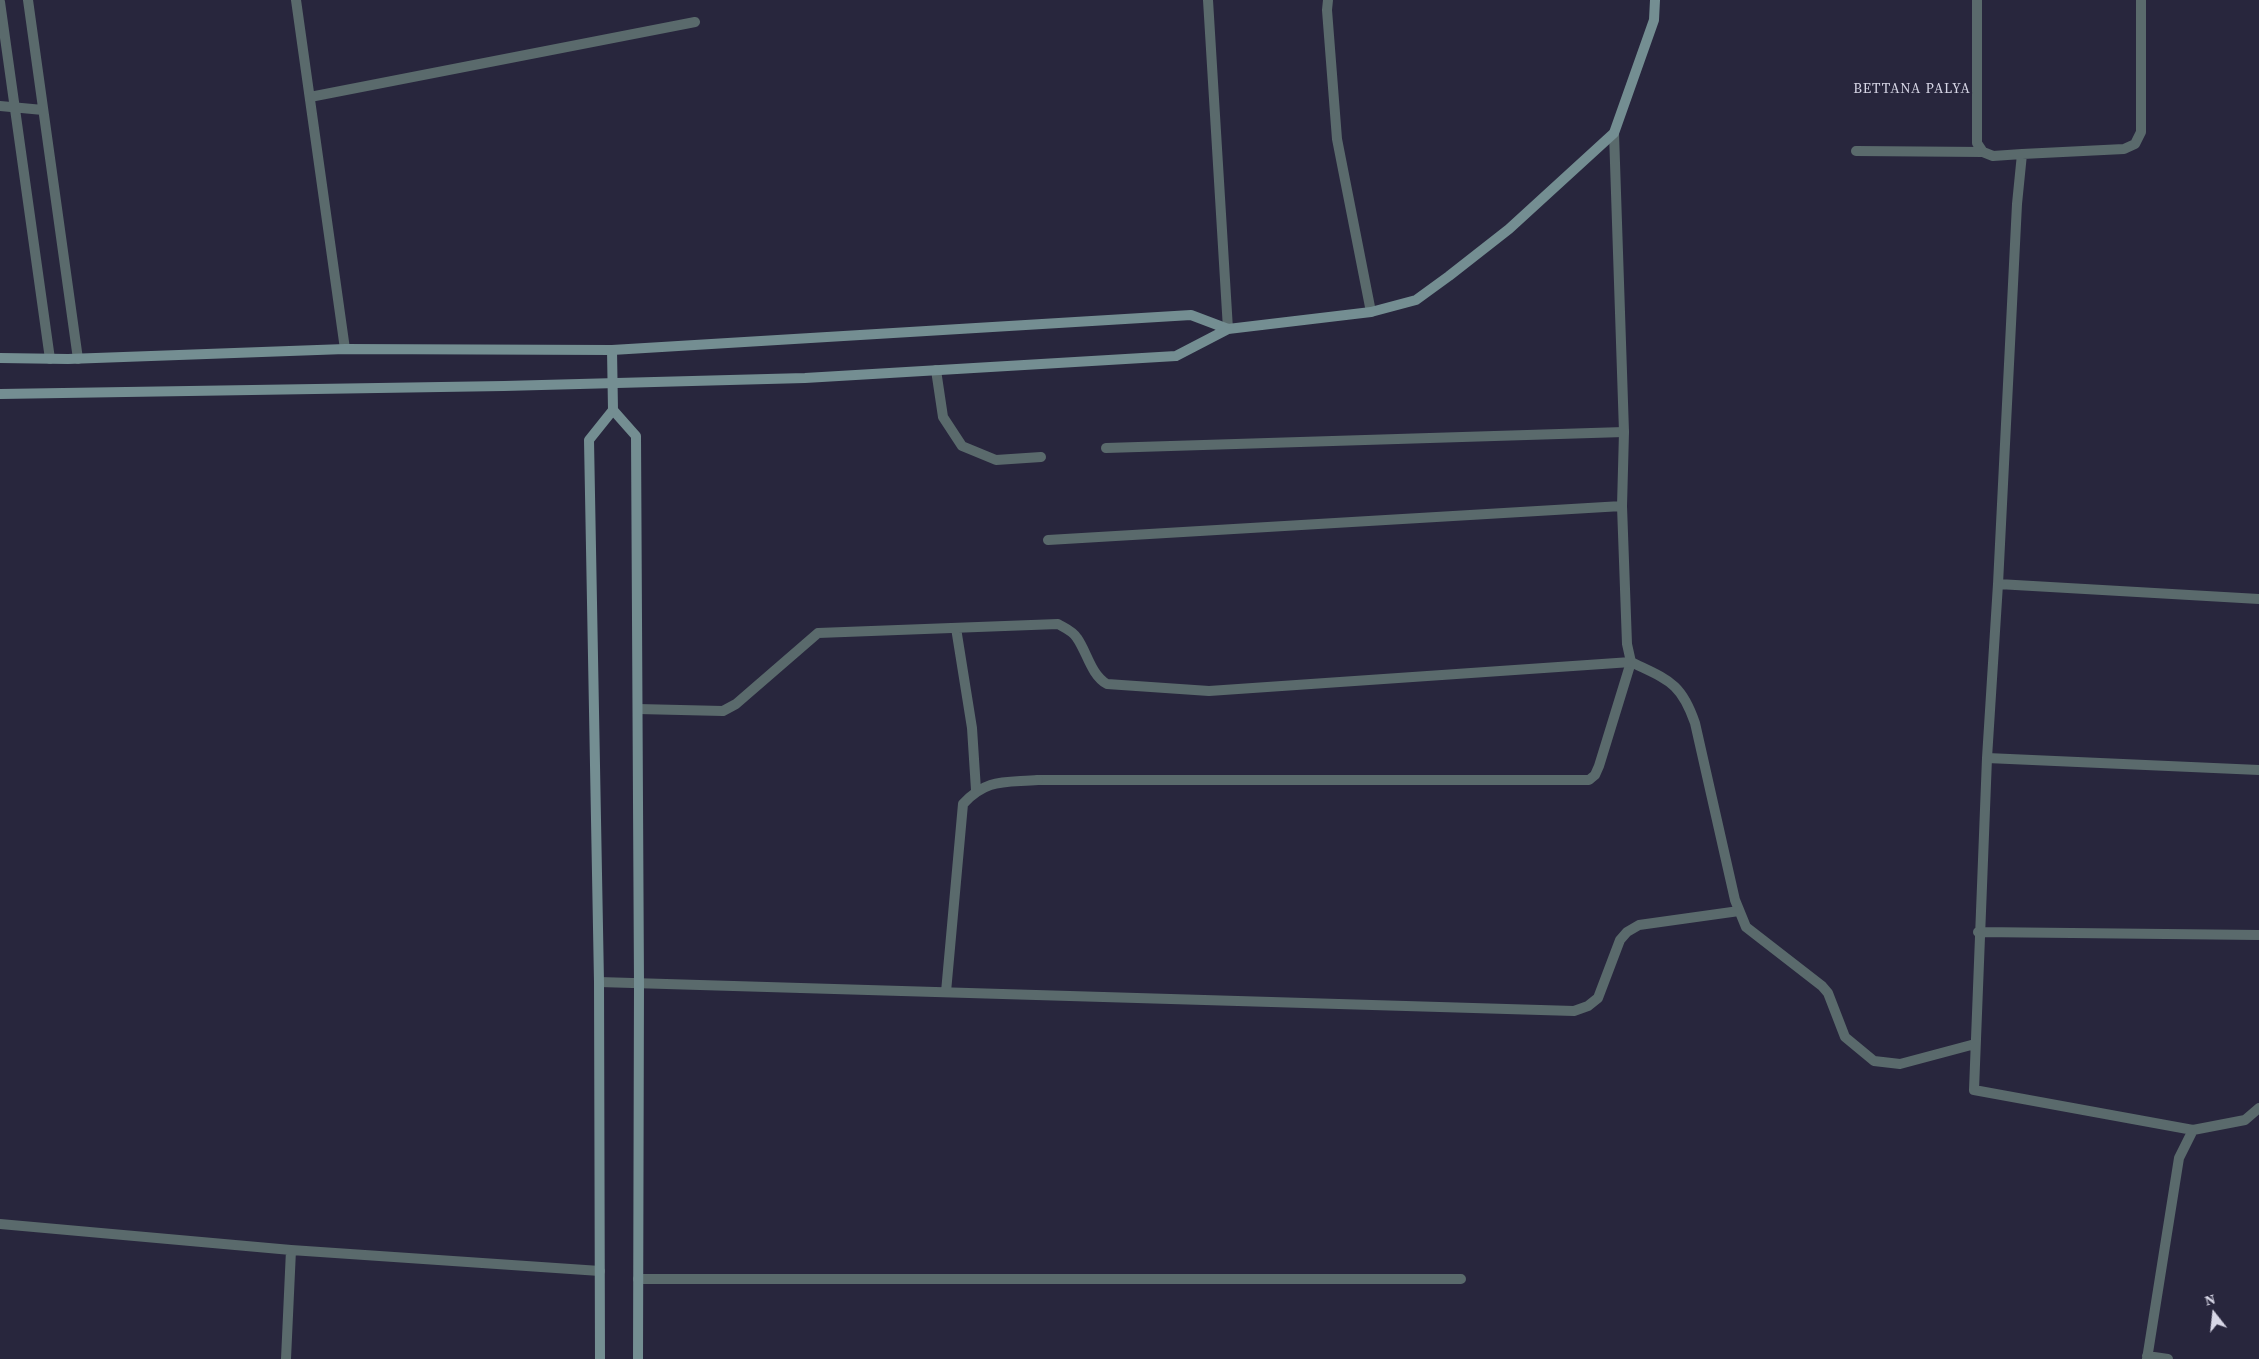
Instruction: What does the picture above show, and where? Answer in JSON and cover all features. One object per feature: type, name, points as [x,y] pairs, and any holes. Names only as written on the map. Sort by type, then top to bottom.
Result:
[{"type":"street","points":[[28,0],[78,358]]},
{"type":"street","points":[[296,0],[345,349]]},
{"type":"street","points":[[1208,0],[1228,329]]},
{"type":"street","points":[[1328,0],[1327,10],[1337,139],[1371,312]]},
{"type":"street","points":[[946,992],[963,804],[976,790],[989,784],[1038,780],[1589,780],[1595,775],[1632,662],[1627,644],[1622,506],[1624,432],[1614,133],[1654,20],[1655,0]]},
{"type":"street","points":[[1977,0],[1977,143],[1982,152]]},
{"type":"street","points":[[1856,151],[1982,152],[1993,156],[2124,149],[2135,144],[2141,132],[2141,0]]},
{"type":"street","points":[[0,2],[50,359]]},
{"type":"street","points":[[310,97],[695,22]]},
{"type":"street","points":[[0,106],[43,110]]},
{"type":"street","points":[[0,394],[805,378],[1176,356],[1228,329],[1371,312],[1416,300],[1509,229],[1614,133]]},
{"type":"street","points":[[2022,154],[2017,204],[1978,932],[1974,1090],[2193,1130],[2245,1120],[2259,1108]]},
{"type":"street","points":[[0,358],[50,359],[345,349],[612,350],[1191,315],[1228,329]]},
{"type":"street","points":[[600,1359],[599,982],[589,440],[613,410],[612,350]]},
{"type":"street","points":[[936,370],[943,417],[962,446],[996,460],[1042,457]]},
{"type":"street","points":[[613,410],[636,436],[639,984],[638,1359]]},
{"type":"street","points":[[1106,448],[1624,432]]},
{"type":"street","points":[[1048,540],[1622,506]]},
{"type":"street","points":[[1998,584],[2259,599]]},
{"type":"street","points":[[638,709],[723,711],[736,704],[818,633],[1058,624],[1071,631],[1078,639],[1098,675],[1107,684],[1209,690],[1632,662],[1668,680],[1679,689],[1689,705],[1695,723],[1739,911],[1746,927],[1828,993],[1845,1037],[1874,1061],[1900,1064],[1975,1044]]},
{"type":"street","points":[[956,628],[972,728],[976,790]]},
{"type":"street","points":[[1987,758],[2259,770]]},
{"type":"street","points":[[599,982],[1574,1011],[1588,1006],[1598,998],[1620,940],[1627,932],[1639,925],[1739,911]]},
{"type":"street","points":[[1978,932],[2259,935]]},
{"type":"street","points":[[2168,1359],[2147,1357],[2179,1158],[2193,1130]]},
{"type":"street","points":[[0,1224],[291,1250],[600,1271]]},
{"type":"street","points":[[286,1359],[291,1250]]},
{"type":"street","points":[[638,1279],[1461,1279]]},
{"type":"district","name":"BETTANA PALYA","points":[[1912,89]]}]
